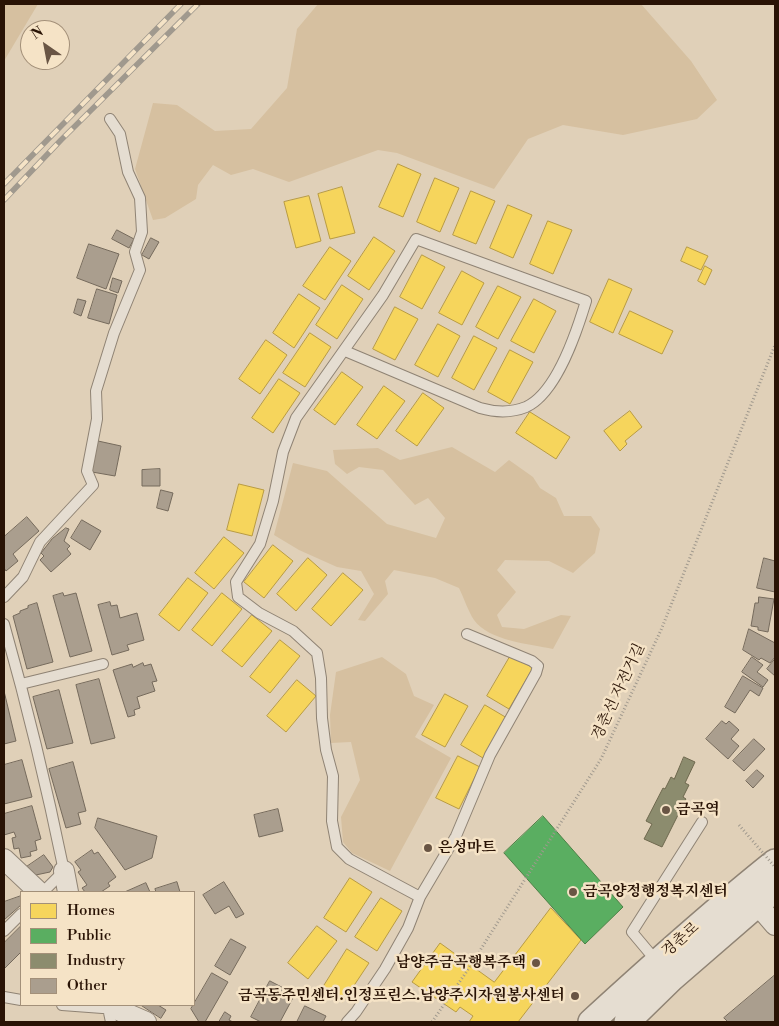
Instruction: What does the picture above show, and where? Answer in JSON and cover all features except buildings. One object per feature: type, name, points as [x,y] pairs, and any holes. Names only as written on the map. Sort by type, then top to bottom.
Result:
[{"type":"street","points":[[4,858],[37,891]]},
{"type":"street","name":"경춘로","points":[[628,1022],[664,970],[726,901],[775,862]]},
{"type":"street","points":[[64,871],[68,891]]},
{"type":"street","points":[[766,896],[775,926]]},
{"type":"street","name":"경춘로","points":[[591,1022],[766,896]]},
{"type":"street","points":[[112,1011],[146,1022]]},
{"type":"lane","points":[[4,597],[22,577],[40,542],[93,485],[88,471],[97,420],[96,391],[114,333],[140,270],[135,252],[142,232],[140,198],[128,172],[120,134],[110,120]]},
{"type":"lane","points":[[345,351],[480,408],[496,412],[524,408],[544,393],[561,366],[576,334],[586,301],[416,240],[383,295],[296,418],[283,452],[273,501],[260,544],[236,582],[238,597],[259,612],[293,631],[317,653],[321,678],[322,718],[326,750],[333,776],[332,821],[338,847],[349,859],[420,897]]},
{"type":"lane","points":[[4,624],[47,789],[64,871],[44,891]]},
{"type":"lane","points":[[347,1022],[356,1012],[384,969],[408,928],[420,897],[456,836],[490,755],[536,673],[538,666],[532,661],[467,634]]},
{"type":"lane","points":[[21,684],[103,664]]},
{"type":"lane","points":[[664,970],[632,932],[702,822]]},
{"type":"lane","points":[[4,931],[20,915]]},
{"type":"lane","points":[[4,997],[20,1000]]},
{"type":"lane","points":[[70,1006],[112,1011]]},
{"type":"path","name":"경춘선 자전거길","points":[[432,1022],[601,758],[661,630],[775,345]]},
{"type":"path","points":[[739,825],[775,867]]},
{"type":"shaded area","points":[[4,4],[38,4],[28,20],[20,20],[20,34],[4,61]]},
{"type":"shaded area","points":[[318,4],[641,4],[691,61],[717,100],[697,119],[623,135],[563,125],[528,139],[494,189],[397,153],[378,150],[289,182],[253,169],[231,175],[213,165],[198,185],[196,199],[165,218],[153,220],[135,169],[153,103],[177,105],[215,131],[251,129],[287,88],[297,29]]},
{"type":"shaded area","points":[[452,447],[495,472],[509,460],[533,477],[540,488],[556,498],[564,516],[591,516],[600,529],[595,553],[573,573],[549,561],[505,560],[497,570],[516,592],[497,615],[502,627],[524,629],[561,615],[571,616],[553,649],[510,640],[489,633],[474,620],[459,588],[435,578],[394,570],[385,581],[388,594],[365,621],[358,620],[374,594],[361,571],[337,567],[299,550],[274,535],[293,463],[327,471],[387,524],[436,538],[445,518],[428,498],[415,505],[383,470],[359,467],[347,474],[335,464],[333,450],[378,448],[400,460]]},
{"type":"shaded area","points":[[382,657],[406,674],[414,696],[434,705],[415,737],[451,758],[390,871],[352,853],[343,842],[341,817],[360,780],[351,742],[331,743],[330,715],[336,672]]},
{"type":"railway","points":[[4,184],[181,4]]},
{"type":"railway","points":[[4,200],[61,140],[198,4]]},
{"type":"place","name":"금곡역","points":[[666,810]]},
{"type":"place","name":"은성마트","points":[[428,848]]},
{"type":"place","name":"금곡양정행정복지센터","points":[[573,892]]},
{"type":"place","name":"남양주금곡행복주택","points":[[536,963]]},
{"type":"place","name":"금곡동주민센터.인정프린스.남양주시자원봉사센터","points":[[575,996]]}]
